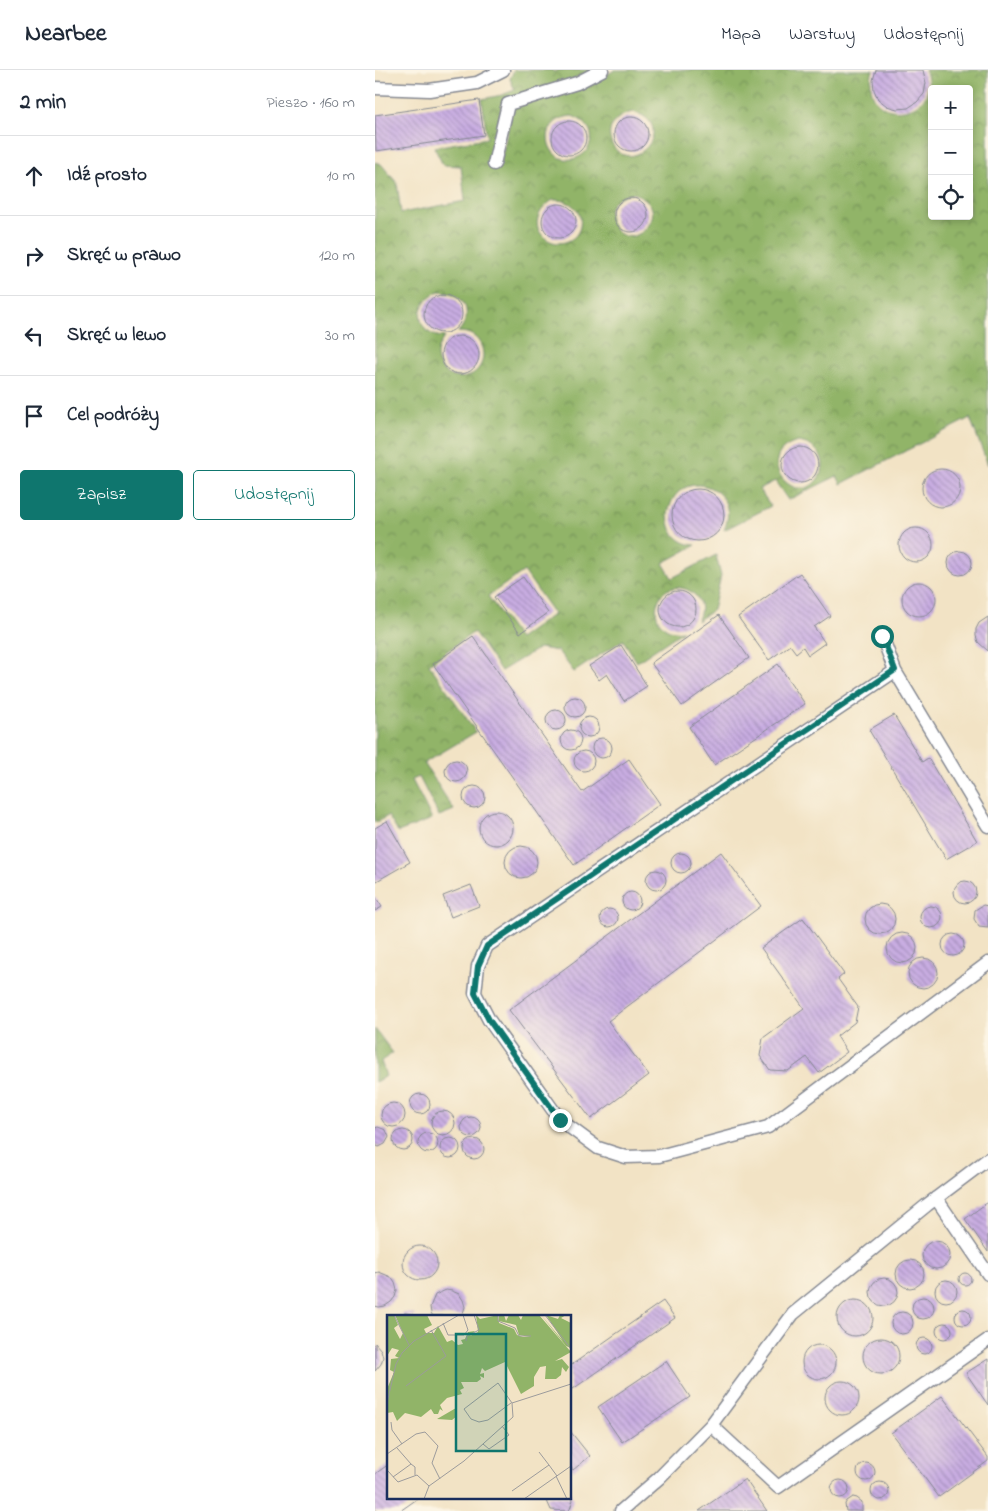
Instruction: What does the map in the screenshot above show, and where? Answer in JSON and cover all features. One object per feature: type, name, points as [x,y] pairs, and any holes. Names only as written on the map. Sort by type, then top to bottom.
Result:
[{"type":"lane","points":[[375,88],[429,90],[477,83],[503,70]]},
{"type":"lane","points":[[494,164],[509,104],[577,83],[603,70]]},
{"type":"lane","points":[[882,636],[895,670],[988,826]]},
{"type":"lane","points":[[895,670],[487,946],[478,966],[475,993],[489,1020],[560,1120],[598,1148],[626,1157],[659,1156],[768,1126],[988,963]]},
{"type":"lane","points":[[621,1511],[659,1478],[711,1425],[793,1314],[936,1198],[988,1159]]},
{"type":"lane","points":[[936,1198],[988,1274]]},
{"type":"lane","points":[[711,1425],[778,1487],[988,1340]]},
{"type":"green space","points":[[514,70],[553,70],[554,72],[559,70],[592,70],[572,80],[502,103],[490,167],[500,165],[513,107],[580,89],[615,70],[873,70],[871,89],[877,102],[888,109],[901,110],[914,107],[924,99],[928,86],[925,70],[988,70],[988,465],[970,418],[841,484],[837,476],[788,500],[775,481],[759,489],[771,506],[724,530],[728,515],[725,503],[719,493],[709,487],[698,485],[687,487],[677,494],[670,506],[668,512],[669,520],[671,529],[678,538],[688,544],[696,545],[663,563],[672,578],[716,555],[721,576],[713,610],[697,621],[701,611],[695,595],[679,588],[670,589],[663,593],[658,602],[657,616],[661,624],[666,628],[672,631],[683,631],[637,662],[623,640],[574,672],[558,651],[539,648],[501,671],[474,632],[429,664],[476,732],[424,763],[454,810],[439,816],[419,777],[412,780],[432,819],[398,832],[388,816],[375,823],[375,162],[381,164],[397,183],[401,213],[465,201],[461,166],[443,165],[434,147],[487,138],[482,99],[515,90],[510,79]],"holes":[[[634,112],[647,119],[653,128],[652,138],[647,146],[639,153],[630,156],[620,153],[612,144],[610,138],[611,127],[614,122],[628,113]],[[572,116],[582,121],[589,128],[591,133],[590,143],[586,151],[576,158],[566,159],[557,156],[552,150],[549,142],[549,133],[552,125],[560,119]],[[633,193],[646,200],[652,209],[652,219],[647,228],[639,234],[629,236],[620,234],[612,224],[609,212],[613,203],[627,194]],[[553,200],[564,201],[573,206],[578,212],[580,228],[576,235],[569,240],[559,243],[550,241],[539,230],[537,220],[541,211]],[[439,291],[447,292],[455,295],[464,304],[466,317],[458,332],[466,333],[476,338],[483,353],[480,367],[470,376],[461,378],[452,376],[439,364],[437,356],[439,347],[445,337],[435,336],[428,332],[423,326],[421,318],[424,303],[430,296]],[[798,442],[805,443],[819,454],[822,459],[822,471],[810,486],[800,488],[790,485],[782,477],[777,468],[778,458],[784,448]],[[524,571],[554,614],[519,639],[488,596]]]},
{"type":"green space","points":[[375,1029],[393,1053],[381,1061],[386,1076],[375,1082]]},
{"type":"building","points":[[876,70],[923,70],[926,83],[924,94],[908,108],[897,109],[887,106],[878,99],[874,90],[873,80]]},
{"type":"building","points":[[479,100],[484,135],[376,151],[375,115]]},
{"type":"building","points":[[631,117],[643,122],[648,134],[643,146],[631,151],[619,146],[614,134],[619,122]]},
{"type":"building","points":[[569,121],[581,126],[586,138],[581,150],[569,155],[557,150],[552,138],[557,126]]},
{"type":"building","points":[[631,198],[638,199],[643,203],[647,208],[647,222],[643,227],[638,231],[631,232],[624,231],[619,227],[615,222],[614,215],[615,208],[619,203],[624,199]]},
{"type":"building","points":[[559,204],[571,209],[576,221],[571,233],[559,238],[547,233],[542,221],[547,209]]},
{"type":"building","points":[[443,295],[456,301],[462,314],[456,327],[443,333],[430,327],[424,314],[430,301]]},
{"type":"building","points":[[460,336],[473,342],[479,355],[473,368],[460,374],[447,368],[441,355],[447,342]]},
{"type":"building","points":[[800,447],[807,448],[813,452],[817,458],[817,472],[813,478],[807,482],[800,483],[793,482],[787,478],[783,472],[782,465],[783,458],[787,452],[793,448]]},
{"type":"building","points":[[941,469],[955,474],[960,488],[955,502],[941,507],[927,502],[922,488],[927,474]]},
{"type":"building","points":[[698,489],[708,491],[716,497],[722,505],[724,515],[722,525],[716,533],[708,539],[698,541],[688,539],[680,533],[674,525],[672,515],[674,505],[680,497],[688,491]]},
{"type":"building","points":[[916,528],[928,533],[933,545],[928,557],[916,562],[904,557],[899,545],[904,533]]},
{"type":"building","points":[[960,551],[965,552],[971,558],[971,568],[965,574],[960,575],[955,574],[949,568],[948,563],[949,558],[955,552]]},
{"type":"building","points":[[800,573],[830,616],[814,627],[825,643],[808,655],[803,647],[796,653],[790,645],[769,660],[738,617]]},
{"type":"building","points":[[523,577],[548,613],[520,633],[494,597]]},
{"type":"building","points":[[919,582],[931,587],[936,599],[931,611],[919,616],[907,611],[902,599],[907,587]]},
{"type":"building","points":[[678,591],[691,596],[696,609],[691,622],[678,627],[665,622],[660,609],[665,596]]},
{"type":"building","points":[[719,615],[749,658],[682,706],[651,663]]},
{"type":"building","points":[[988,617],[988,651],[978,642],[976,629],[979,623]]},
{"type":"building","points":[[473,636],[582,792],[629,759],[660,804],[574,865],[433,664]]},
{"type":"building","points":[[621,645],[647,686],[624,701],[607,674],[599,680],[589,666]]},
{"type":"building","points":[[778,664],[805,704],[714,765],[689,727]]},
{"type":"building","points":[[575,697],[582,700],[585,707],[582,714],[575,717],[568,714],[565,707],[568,700]]},
{"type":"building","points":[[556,710],[563,713],[566,720],[563,727],[556,730],[549,727],[546,720],[549,713]]},
{"type":"building","points":[[894,715],[922,762],[928,758],[977,841],[946,859],[869,730]]},
{"type":"building","points":[[589,717],[596,720],[599,727],[596,734],[589,737],[582,734],[579,727],[582,720]]},
{"type":"building","points":[[571,730],[578,733],[581,740],[578,747],[571,750],[564,747],[561,740],[564,733]]},
{"type":"building","points":[[602,738],[609,741],[612,748],[609,755],[602,758],[595,755],[592,748],[595,741]]},
{"type":"building","points":[[584,751],[591,754],[594,761],[591,768],[584,771],[577,768],[574,761],[577,754]]},
{"type":"building","points":[[456,760],[464,763],[467,771],[464,779],[456,782],[448,779],[445,771],[448,763]]},
{"type":"building","points":[[474,786],[482,789],[485,797],[482,805],[474,808],[466,805],[463,797],[466,789]]},
{"type":"building","points":[[496,811],[508,816],[513,828],[508,840],[496,845],[484,840],[479,828],[484,816]]},
{"type":"building","points":[[387,821],[410,862],[375,882],[375,828]]},
{"type":"building","points":[[521,846],[533,850],[537,862],[533,874],[521,878],[509,874],[505,862],[509,850]]},
{"type":"building","points":[[721,852],[761,906],[608,1021],[649,1075],[591,1119],[509,1010]]},
{"type":"building","points":[[681,853],[688,856],[691,863],[688,870],[681,873],[674,870],[671,863],[674,856]]},
{"type":"building","points":[[656,870],[663,873],[666,880],[663,887],[656,890],[649,887],[646,880],[649,873]]},
{"type":"building","points":[[961,881],[969,881],[976,888],[976,896],[969,903],[961,903],[954,896],[954,888]]},
{"type":"building","points":[[471,885],[479,906],[451,917],[443,896]]},
{"type":"building","points":[[627,892],[635,892],[640,897],[638,908],[627,910],[622,905],[622,897]]},
{"type":"building","points":[[375,896],[382,907],[375,911]]},
{"type":"building","points":[[880,904],[886,905],[894,913],[894,925],[886,933],[880,934],[874,933],[866,925],[865,919],[866,913],[874,905]]},
{"type":"building","points":[[983,905],[988,906],[988,928],[979,927],[974,919],[975,910]]},
{"type":"building","points":[[927,906],[935,906],[942,913],[942,921],[935,928],[927,928],[920,921],[920,913]]},
{"type":"building","points":[[605,909],[613,909],[618,914],[616,925],[605,927],[600,922],[600,914]]},
{"type":"building","points":[[803,918],[844,974],[838,979],[858,1007],[855,1022],[837,1036],[847,1052],[819,1073],[807,1057],[788,1071],[770,1070],[760,1056],[763,1038],[804,1008],[761,948]]},
{"type":"building","points":[[902,933],[908,934],[916,942],[916,954],[908,962],[902,963],[896,962],[888,954],[887,948],[888,942],[896,934]]},
{"type":"building","points":[[949,934],[957,934],[964,941],[964,949],[957,956],[949,956],[942,949],[942,941]]},
{"type":"building","points":[[923,958],[929,959],[937,967],[937,979],[929,987],[923,988],[917,987],[909,979],[908,973],[909,967],[917,959]]},
{"type":"building","points":[[420,1094],[427,1097],[430,1104],[427,1111],[420,1114],[413,1111],[410,1104],[413,1097]]},
{"type":"building","points":[[393,1103],[398,1104],[404,1110],[404,1120],[398,1126],[393,1127],[388,1126],[382,1120],[381,1115],[382,1110],[388,1104]]},
{"type":"building","points":[[443,1111],[448,1112],[454,1118],[454,1128],[448,1134],[443,1135],[438,1134],[432,1128],[431,1123],[432,1118],[438,1112]]},
{"type":"building","points":[[471,1117],[478,1120],[481,1127],[478,1134],[471,1137],[464,1134],[461,1127],[464,1120]]},
{"type":"building","points":[[378,1127],[386,1130],[389,1137],[385,1144],[379,1147],[375,1145],[375,1128]]},
{"type":"building","points":[[403,1130],[410,1133],[413,1140],[410,1147],[403,1150],[396,1147],[393,1140],[396,1133]]},
{"type":"building","points":[[428,1133],[435,1136],[438,1143],[435,1150],[428,1153],[421,1150],[418,1143],[421,1136]]},
{"type":"building","points":[[450,1138],[457,1141],[460,1148],[457,1155],[450,1158],[443,1155],[440,1148],[443,1141]]},
{"type":"building","points":[[474,1139],[481,1142],[484,1149],[481,1156],[474,1159],[467,1156],[464,1149],[467,1142]]},
{"type":"building","points":[[988,1202],[988,1252],[965,1219]]},
{"type":"building","points":[[936,1241],[946,1245],[950,1255],[946,1265],[936,1269],[926,1265],[922,1255],[926,1245]]},
{"type":"building","points":[[420,1246],[432,1251],[437,1263],[432,1275],[420,1280],[408,1275],[403,1263],[408,1251]]},
{"type":"building","points":[[910,1260],[920,1264],[924,1274],[920,1284],[910,1288],[900,1284],[896,1274],[900,1264]]},
{"type":"building","points":[[379,1272],[391,1277],[397,1290],[391,1302],[379,1307],[375,1306],[375,1273]]},
{"type":"building","points":[[967,1273],[970,1274],[970,1284],[963,1285],[960,1284],[959,1277],[960,1274]]},
{"type":"building","points":[[884,1278],[894,1282],[898,1292],[894,1302],[884,1306],[874,1302],[870,1292],[874,1282]]},
{"type":"building","points":[[946,1280],[954,1283],[957,1291],[954,1299],[946,1302],[938,1299],[935,1291],[938,1283]]},
{"type":"building","points":[[446,1290],[459,1294],[465,1307],[462,1315],[432,1315],[430,1307],[435,1295]]},
{"type":"building","points":[[923,1297],[931,1300],[934,1308],[931,1316],[923,1319],[915,1316],[912,1308],[915,1300]]},
{"type":"building","points":[[855,1300],[862,1301],[868,1305],[872,1311],[872,1325],[868,1331],[862,1335],[855,1336],[848,1335],[842,1331],[838,1325],[837,1318],[838,1311],[842,1305],[848,1301]]},
{"type":"building","points":[[663,1301],[675,1318],[571,1390],[571,1365]]},
{"type":"building","points":[[963,1309],[969,1311],[971,1317],[969,1323],[963,1325],[957,1323],[955,1317],[957,1311]]},
{"type":"building","points":[[902,1312],[910,1315],[913,1323],[910,1331],[902,1334],[894,1331],[891,1323],[894,1315]]},
{"type":"building","points":[[405,1313],[414,1315],[400,1315]]},
{"type":"building","points":[[944,1323],[950,1325],[952,1331],[950,1337],[944,1339],[938,1337],[936,1331],[938,1325]]},
{"type":"building","points":[[881,1338],[888,1339],[894,1343],[898,1349],[898,1363],[894,1369],[888,1373],[881,1374],[874,1373],[868,1369],[864,1363],[863,1356],[864,1349],[868,1343],[874,1339]]},
{"type":"building","points":[[924,1338],[930,1340],[932,1346],[930,1352],[924,1354],[918,1352],[916,1346],[918,1340]]},
{"type":"building","points":[[375,1343],[381,1350],[383,1357],[381,1364],[375,1371]]},
{"type":"building","points":[[819,1345],[831,1350],[836,1362],[831,1374],[819,1379],[807,1374],[802,1362],[807,1350]]},
{"type":"building","points":[[988,1359],[988,1405],[966,1373]]},
{"type":"building","points":[[666,1361],[690,1397],[622,1442],[598,1407]]},
{"type":"building","points":[[842,1381],[854,1386],[859,1398],[854,1410],[842,1415],[830,1410],[825,1398],[830,1386]]},
{"type":"building","points":[[942,1396],[988,1457],[988,1461],[939,1497],[891,1433]]},
{"type":"building","points":[[571,1432],[590,1456],[573,1470],[571,1467]]},
{"type":"building","points":[[866,1463],[872,1466],[875,1472],[872,1478],[866,1481],[860,1478],[857,1472],[860,1466]]},
{"type":"building","points":[[387,1465],[387,1498],[419,1498],[400,1511],[375,1511],[375,1474]]},
{"type":"building","points":[[745,1479],[767,1511],[699,1511]]},
{"type":"building","points":[[840,1480],[848,1485],[849,1489],[844,1497],[840,1498],[832,1493],[831,1489],[836,1481]]},
{"type":"building","points":[[880,1482],[886,1485],[889,1491],[886,1497],[880,1500],[874,1497],[871,1491],[874,1485]]},
{"type":"building","points":[[571,1494],[573,1500],[568,1511],[551,1510],[547,1498],[571,1498]]},
{"type":"building","points":[[853,1497],[862,1502],[862,1511],[846,1511],[845,1504]]},
{"type":"route","points":[[560,1120],[489,1020],[475,993],[478,966],[487,946],[895,670],[882,636]]}]
